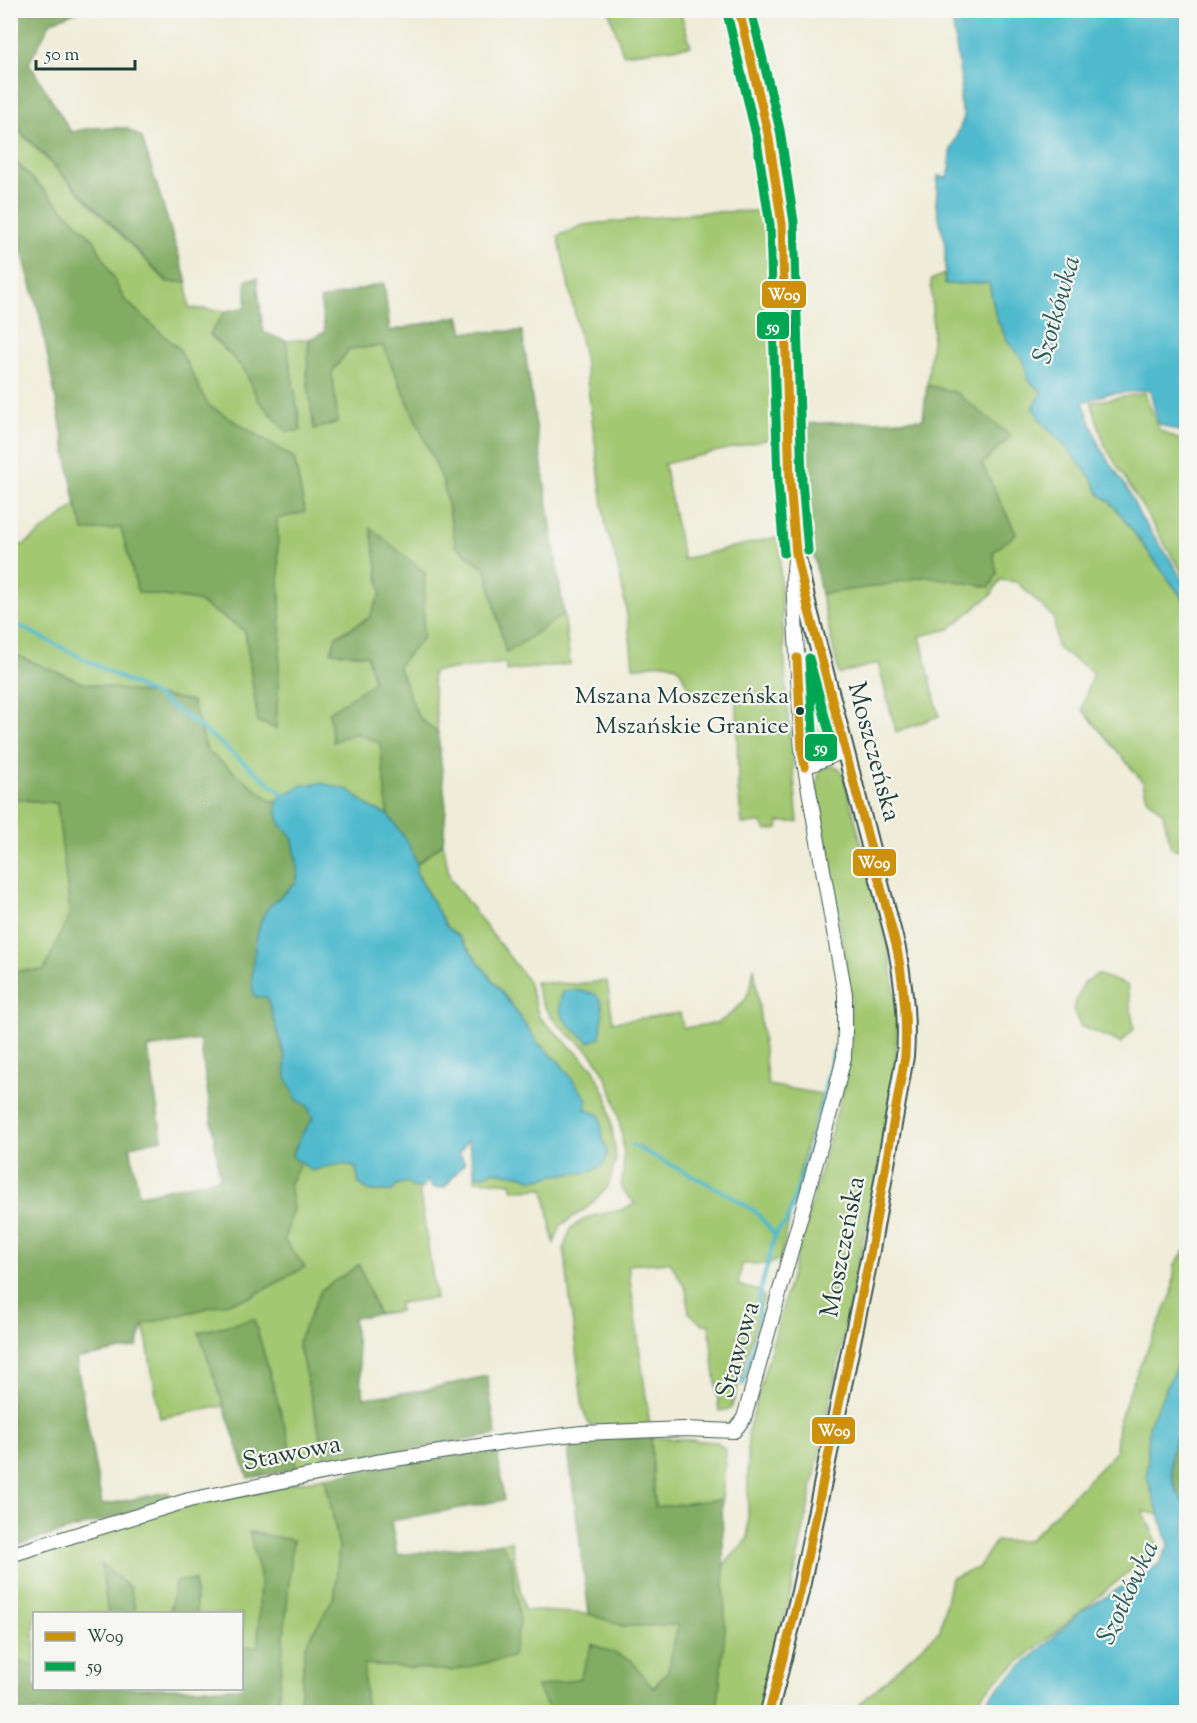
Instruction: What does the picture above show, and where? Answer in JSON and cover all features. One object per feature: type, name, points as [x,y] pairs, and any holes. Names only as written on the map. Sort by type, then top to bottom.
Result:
[{"type":"street","name":"Moszczeńska","points":[[740,10],[768,133],[782,224],[790,472],[796,553],[901,968],[907,1030],[905,1056],[870,1255],[800,1592],[769,1713]]},
{"type":"street","name":"Stawowa","points":[[10,1555],[189,1500],[376,1462],[505,1442],[582,1433],[684,1429],[734,1431],[744,1418],[844,1057],[845,994],[802,751],[793,579],[796,553]]},
{"type":"street","points":[[805,767],[846,750]]},
{"type":"green space","points":[[10,11],[78,11],[51,22],[29,63],[71,132],[91,128],[126,128],[142,138],[187,282],[168,282],[11,121]]},
{"type":"green space","points":[[609,11],[680,11],[691,46],[623,54]]},
{"type":"green space","points":[[10,122],[167,282],[187,282],[189,308],[226,311],[210,335],[244,369],[258,400],[301,430],[286,341],[309,339],[307,376],[314,429],[338,422],[332,372],[349,349],[383,346],[443,481],[456,546],[486,569],[506,653],[564,614],[570,664],[506,671],[506,663],[432,672],[438,734],[418,716],[398,666],[423,638],[425,573],[371,529],[381,593],[369,618],[336,636],[332,652],[367,655],[374,682],[355,733],[380,743],[388,815],[368,806],[349,790],[302,785],[273,802],[207,751],[192,701],[83,683],[11,653],[11,547],[25,544],[76,505],[84,531],[121,528],[138,592],[198,601],[245,631],[258,722],[281,634],[277,518],[305,512],[294,458],[208,405],[180,350],[124,299],[94,240],[11,157]]},
{"type":"green space","points":[[10,157],[94,240],[124,299],[180,350],[208,405],[294,458],[305,512],[277,519],[281,634],[276,729],[258,722],[245,631],[198,601],[138,592],[121,528],[84,531],[76,505],[40,316],[11,213]]},
{"type":"green space","points":[[764,211],[770,229],[778,437],[664,464],[683,559],[781,536],[780,568],[787,705],[798,822],[779,822],[778,829],[766,831],[762,823],[742,824],[738,788],[737,699],[712,697],[696,691],[688,686],[678,668],[670,664],[659,663],[633,667],[624,596],[606,528],[584,357],[558,236],[583,225],[706,212]]},
{"type":"green space","points":[[944,274],[945,284],[989,283],[996,317],[1008,342],[1024,361],[1028,380],[1042,392],[1033,408],[1042,422],[1092,479],[1100,495],[1110,502],[1121,515],[1186,603],[1186,851],[1171,848],[1163,813],[1147,798],[1143,782],[1082,709],[1093,672],[1057,648],[1054,618],[1017,582],[1000,580],[991,595],[949,629],[920,636],[939,716],[896,732],[878,663],[839,674],[821,594],[927,576],[990,587],[997,574],[993,552],[1016,534],[982,464],[955,392],[927,385],[933,332],[931,280]]},
{"type":"green space","points":[[257,278],[263,332],[286,341],[301,430],[287,432],[258,400],[244,369],[210,334],[226,311],[246,307],[246,280]]},
{"type":"green space","points":[[384,283],[390,331],[459,316],[463,332],[522,331],[564,614],[506,653],[486,569],[456,546],[443,481],[383,346],[349,349],[332,372],[338,422],[314,429],[307,376],[309,339],[325,332],[320,300]]},
{"type":"green space","points":[[927,385],[955,392],[1011,436],[982,464],[1016,534],[993,552],[997,574],[990,587],[927,576],[821,594],[806,513],[804,424],[923,419]]},
{"type":"green space","points":[[1145,393],[1159,430],[1186,443],[1186,579],[1105,446],[1091,402]]},
{"type":"green space","points":[[371,528],[425,573],[423,638],[398,666],[418,716],[438,734],[446,808],[443,843],[417,864],[406,840],[388,815],[380,743],[355,733],[333,742],[329,712],[374,682],[367,655],[331,652],[336,637],[369,618],[381,593]]},
{"type":"green space","points":[[11,653],[83,683],[192,701],[207,751],[273,802],[278,799],[279,820],[283,828],[292,836],[298,874],[296,882],[276,900],[267,997],[285,1057],[286,1077],[307,1105],[313,1119],[302,1134],[292,1155],[301,1162],[289,1185],[293,1209],[284,1240],[305,1267],[251,1297],[144,1324],[137,1347],[76,1359],[102,1505],[168,1492],[172,1500],[11,1547],[10,971],[44,970],[70,913],[57,803],[11,799]],"holes":[[[200,1040],[220,1178],[139,1195],[130,1146],[162,1139],[148,1048]]]},
{"type":"green space","points":[[806,656],[813,661],[835,737],[827,748],[823,749],[815,748],[808,742],[804,668]]},
{"type":"green space","points":[[831,766],[839,768],[844,778],[889,949],[897,1011],[896,1060],[887,1126],[789,1600],[760,1712],[717,1712],[725,1629],[723,1566],[748,1538],[748,1431],[843,1090],[851,1045],[851,993],[816,787],[820,769]]},
{"type":"green space","points":[[10,799],[57,803],[70,913],[44,970],[11,971]]},
{"type":"green space","points":[[443,843],[450,879],[528,981],[539,1017],[593,1068],[608,1099],[616,1159],[608,1187],[587,1208],[561,1225],[554,1243],[544,1189],[513,1190],[511,1183],[475,1180],[475,1175],[484,1176],[493,1171],[535,1180],[555,1175],[608,1153],[603,1140],[600,1115],[585,1109],[586,1099],[560,1063],[537,1042],[514,1008],[459,937],[446,926],[416,871],[417,864]]},
{"type":"green space","points":[[754,966],[768,1085],[822,1094],[805,1148],[781,1258],[769,1264],[742,1264],[738,1285],[758,1291],[764,1297],[731,1409],[719,1411],[709,1324],[703,1325],[689,1313],[686,1289],[670,1262],[628,1265],[650,1426],[590,1426],[583,1410],[564,1247],[571,1228],[588,1217],[621,1210],[635,1204],[621,1188],[622,1138],[615,1101],[609,1084],[591,1054],[550,1015],[541,1000],[535,982],[575,984],[607,981],[613,1022],[680,1013],[683,1028],[717,1023],[726,1018],[745,1000],[751,986]]},
{"type":"green space","points":[[1097,974],[1127,985],[1134,1029],[1121,1043],[1080,1026],[1073,1009],[1083,984]]},
{"type":"green space","points":[[301,1162],[312,1171],[339,1165],[356,1168],[359,1184],[396,1185],[407,1182],[412,1187],[419,1188],[436,1298],[399,1303],[400,1311],[378,1314],[358,1265],[298,1342],[327,1464],[297,1469],[254,1319],[199,1332],[224,1406],[160,1418],[144,1324],[251,1297],[305,1267],[284,1240],[293,1209],[289,1185]]},
{"type":"green space","points":[[1186,1249],[1186,1346],[1149,1425],[1147,1477],[1159,1515],[1143,1511],[1159,1547],[997,1680],[966,1712],[851,1712],[940,1630],[951,1578],[978,1568],[996,1541],[1028,1541],[1116,1452],[1118,1424],[1134,1379],[1172,1294],[1175,1264]]},
{"type":"green space","points":[[359,1265],[378,1314],[353,1318],[364,1398],[424,1390],[487,1376],[496,1435],[327,1464],[298,1342],[321,1290]]},
{"type":"green space","points":[[254,1319],[297,1469],[248,1478],[199,1332]]},
{"type":"green space","points":[[1186,1423],[1186,1507],[1174,1484],[1171,1465],[1174,1442]]},
{"type":"green space","points":[[651,1437],[717,1442],[726,1450],[722,1499],[655,1507]]},
{"type":"green space","points":[[651,1437],[655,1507],[722,1499],[725,1629],[717,1712],[565,1712],[549,1709],[537,1687],[580,1678],[592,1644],[631,1660],[653,1688],[668,1671],[678,1625],[623,1626],[589,1614],[567,1442]]},
{"type":"green space","points":[[497,1448],[504,1500],[391,1521],[397,1555],[501,1543],[511,1559],[520,1623],[512,1657],[451,1671],[364,1664],[366,1712],[299,1712],[305,1647],[335,1595],[339,1546],[325,1477]]},
{"type":"green space","points":[[325,1477],[339,1547],[335,1595],[305,1647],[299,1712],[277,1712],[292,1540],[250,1532],[260,1574],[258,1647],[243,1647],[243,1612],[196,1612],[195,1580],[176,1582],[170,1612],[136,1612],[130,1588],[101,1565],[108,1612],[33,1612],[33,1666],[11,1657],[11,1558],[187,1506]]},
{"type":"green space","points":[[249,1532],[293,1540],[277,1712],[11,1712],[11,1657],[33,1666],[33,1690],[243,1690],[243,1647],[258,1646],[260,1574]]},
{"type":"green space","points":[[511,1541],[524,1610],[589,1614],[623,1626],[679,1625],[668,1671],[653,1689],[631,1660],[580,1678],[549,1709],[565,1712],[366,1712],[363,1664],[451,1671],[511,1559],[501,1543]]},
{"type":"green space","points":[[101,1564],[130,1588],[136,1612],[108,1612]]},
{"type":"green space","points":[[195,1580],[196,1612],[170,1612],[175,1581]]},
{"type":"water","name":"Szotkówka","points":[[951,11],[1186,11],[1186,434],[1158,424],[1150,390],[1107,394],[1083,402],[1100,447],[1129,492],[1140,516],[1186,587],[1186,603],[1121,515],[1110,502],[1100,495],[1092,479],[1042,422],[1033,408],[1042,392],[1028,380],[1024,361],[1008,342],[996,317],[989,283],[945,284],[945,245],[936,205],[938,176],[947,178],[951,166],[950,153],[964,117],[960,104],[961,81]]},
{"type":"water","points":[[321,783],[349,790],[368,806],[388,815],[406,840],[417,864],[416,872],[446,926],[459,937],[514,1008],[537,1042],[560,1063],[587,1099],[585,1109],[600,1115],[603,1140],[608,1153],[603,1165],[590,1172],[555,1175],[534,1180],[520,1175],[493,1171],[484,1176],[475,1175],[468,1140],[459,1153],[465,1162],[445,1187],[433,1188],[427,1180],[423,1188],[412,1187],[407,1182],[396,1185],[393,1191],[370,1191],[359,1184],[356,1168],[339,1165],[312,1171],[292,1156],[302,1134],[313,1119],[307,1105],[297,1100],[286,1077],[285,1057],[267,997],[255,997],[252,979],[256,940],[262,918],[269,907],[296,882],[298,872],[292,836],[283,828],[279,820],[278,799],[302,785]]},
{"type":"water","points":[[572,990],[594,994],[601,1003],[600,1037],[590,1042],[570,1027],[561,1012],[560,1002],[563,992]]},
{"type":"water","name":"Szotkówka","points":[[1186,1346],[1186,1423],[1174,1442],[1171,1465],[1174,1484],[1186,1507],[1186,1712],[976,1712],[1004,1682],[1082,1611],[1158,1565],[1169,1545],[1147,1477],[1149,1425]]},
{"type":"waterway","points":[[10,621],[158,697],[199,726],[284,795]]},
{"type":"waterway","points":[[632,1145],[722,1191],[755,1211],[775,1235],[786,1223],[791,1210],[817,1123],[834,1050]]},
{"type":"waterway","points":[[743,1384],[760,1323],[758,1300],[775,1235]]},
{"type":"transit line","name":"W09","points":[[739,10],[768,133],[782,224],[790,482],[796,553],[897,949],[906,1029],[905,1056],[870,1255],[800,1592],[769,1712]]},
{"type":"transit line","name":"59","points":[[751,10],[780,130],[794,222],[802,481],[808,551]]},
{"type":"transit line","name":"59","points":[[727,13],[756,135],[770,225],[778,482],[784,553]]},
{"type":"transit line","name":"W09","points":[[797,658],[802,751],[805,767]]},
{"type":"transit line","name":"59","points":[[809,658],[832,743],[814,750],[809,658]]},
{"type":"place","name":"Mszana Moszczeńska Mszańskie Granice","points":[[800,711]]}]
